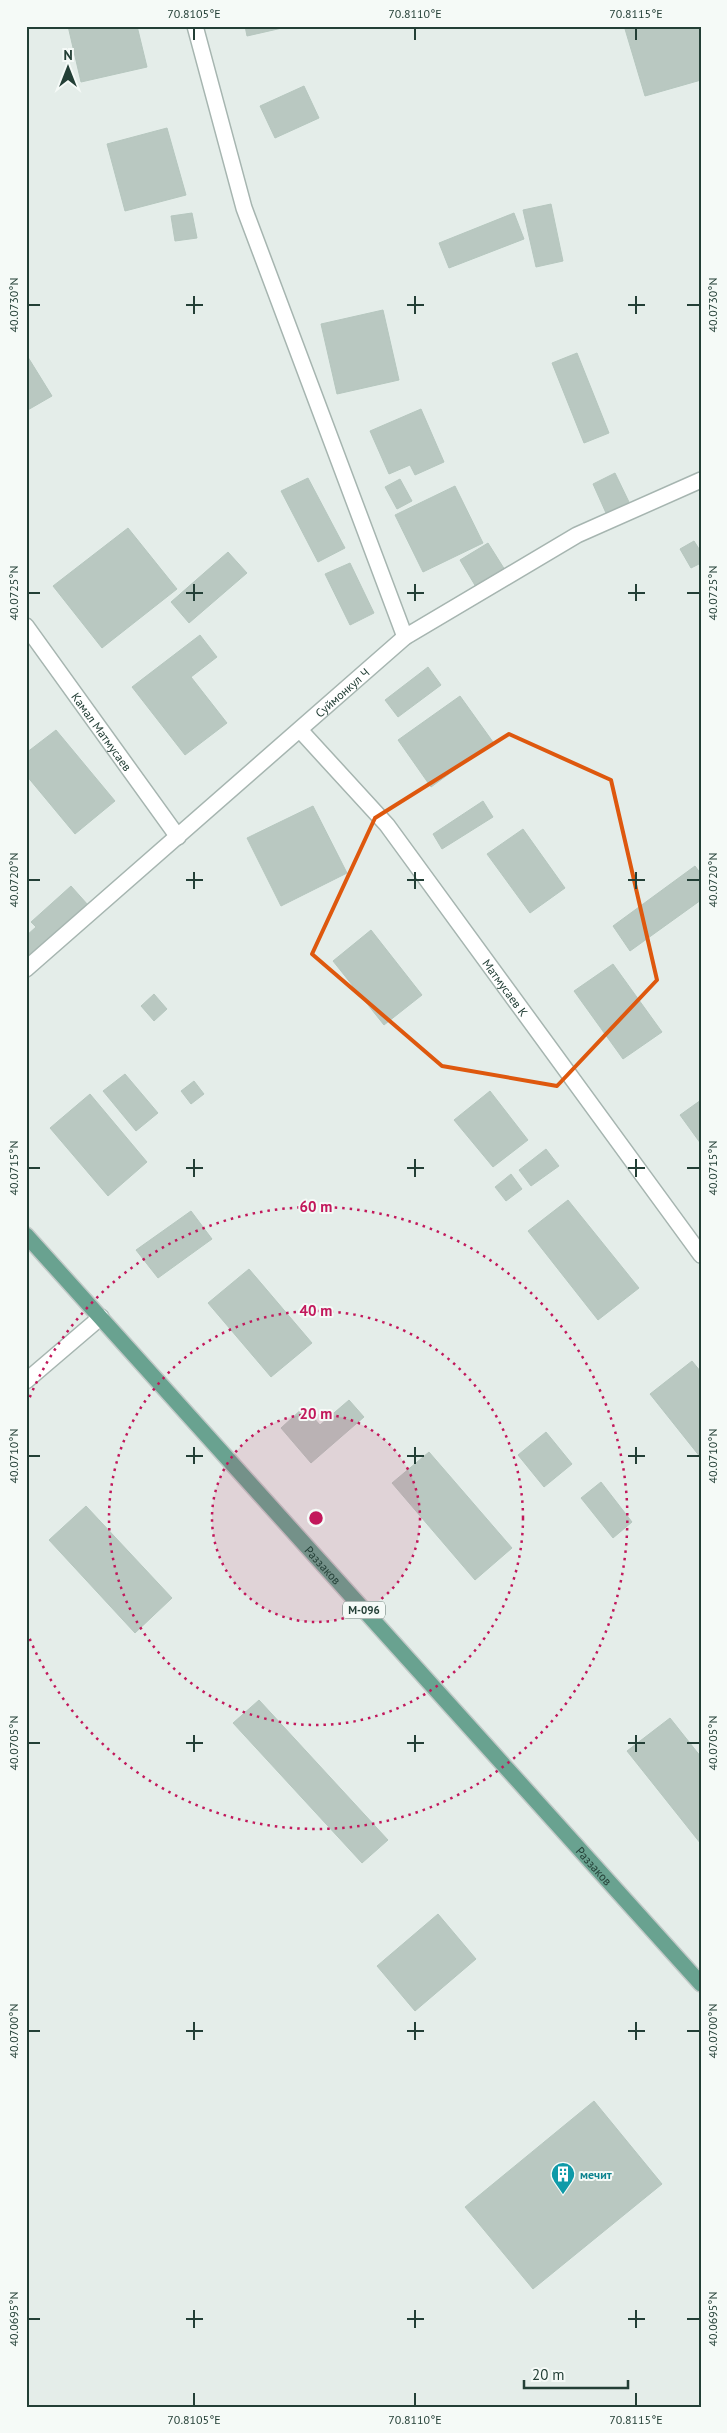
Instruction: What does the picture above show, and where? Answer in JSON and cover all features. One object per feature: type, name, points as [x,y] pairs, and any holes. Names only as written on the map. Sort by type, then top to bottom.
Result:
[{"type":"main road","name":"Раззаков","points":[[26,1235],[701,1984]]},
{"type":"street","points":[[195,26],[244,208],[405,638]]},
{"type":"street","name":"Суймонкул Ч","points":[[26,969],[405,638],[577,535],[701,480]]},
{"type":"street","name":"Камал Матмусаев","points":[[26,626],[178,837]]},
{"type":"street","name":"Матмусаев К","points":[[300,730],[387,825],[701,1255]]},
{"type":"street","points":[[26,1381],[101,1317]]},
{"type":"highlighted area","points":[[509,734],[611,780],[657,980],[557,1086],[442,1066],[312,954],[375,818]]},
{"type":"building","points":[[68,26],[137,26],[147,67],[81,82]]},
{"type":"building","points":[[245,26],[291,26],[247,36]]},
{"type":"building","points":[[636,26],[701,26],[701,80],[645,96],[625,29]]},
{"type":"building","points":[[304,86],[319,118],[275,138],[260,106]]},
{"type":"building","points":[[167,128],[186,195],[125,211],[107,144]]},
{"type":"building","points":[[551,204],[563,261],[536,267],[523,210]]},
{"type":"building","points":[[192,213],[197,238],[175,241],[171,216]]},
{"type":"building","points":[[514,213],[524,239],[449,268],[439,243]]},
{"type":"building","points":[[383,310],[399,380],[337,394],[321,324]]},
{"type":"building","points":[[577,353],[609,433],[584,443],[552,363]]},
{"type":"building","points":[[26,354],[52,396],[26,411]]},
{"type":"building","points":[[421,409],[444,462],[415,475],[410,465],[389,474],[370,431]]},
{"type":"building","points":[[615,473],[629,502],[606,513],[593,484]]},
{"type":"building","points":[[308,478],[345,548],[318,562],[281,491]]},
{"type":"building","points":[[400,479],[412,501],[397,509],[385,487]]},
{"type":"building","points":[[455,486],[483,543],[423,572],[395,515]]},
{"type":"building","points":[[128,528],[177,589],[102,648],[53,586]]},
{"type":"building","points":[[694,541],[701,552],[701,563],[691,568],[680,549]]},
{"type":"building","points":[[488,543],[505,570],[476,587],[460,560]]},
{"type":"building","points":[[228,552],[247,573],[189,623],[171,602]]},
{"type":"building","points":[[350,563],[374,613],[350,625],[325,574]]},
{"type":"building","points":[[200,635],[217,657],[191,677],[227,723],[185,755],[132,687]]},
{"type":"building","points":[[428,667],[441,685],[398,717],[385,700]]},
{"type":"building","points":[[460,696],[493,742],[431,787],[398,740]]},
{"type":"building","points":[[56,730],[115,801],[75,834],[26,775],[26,753]]},
{"type":"building","points":[[483,801],[493,817],[442,849],[433,834]]},
{"type":"building","points":[[313,806],[347,873],[281,906],[247,838]]},
{"type":"building","points":[[523,829],[565,888],[530,913],[487,854]]},
{"type":"building","points":[[695,866],[701,874],[701,900],[630,951],[613,926]]},
{"type":"building","points":[[71,886],[88,905],[28,959],[26,936],[36,927],[31,922]]},
{"type":"building","points":[[371,930],[422,995],[384,1025],[333,961]]},
{"type":"building","points":[[613,964],[662,1032],[623,1059],[574,991]]},
{"type":"building","points":[[154,994],[167,1009],[154,1021],[141,1006]]},
{"type":"building","points":[[125,1074],[158,1113],[136,1131],[103,1091]]},
{"type":"building","points":[[194,1081],[204,1094],[191,1104],[181,1091]]},
{"type":"building","points":[[490,1091],[528,1140],[493,1167],[454,1120]]},
{"type":"building","points":[[90,1094],[147,1162],[108,1196],[50,1128]]},
{"type":"building","points":[[701,1100],[701,1144],[680,1115]]},
{"type":"building","points":[[546,1149],[559,1166],[531,1186],[519,1170]]},
{"type":"building","points":[[511,1174],[522,1189],[506,1201],[495,1187]]},
{"type":"building","points":[[568,1200],[639,1288],[598,1320],[528,1231]]},
{"type":"building","points":[[191,1211],[212,1239],[158,1278],[136,1250]]},
{"type":"building","points":[[249,1269],[312,1343],[271,1377],[208,1303]]},
{"type":"building","points":[[692,1361],[701,1372],[701,1458],[650,1394]]},
{"type":"building","points":[[349,1400],[364,1417],[311,1463],[281,1428],[304,1407],[320,1425]]},
{"type":"building","points":[[546,1432],[572,1464],[544,1487],[518,1455]]},
{"type":"building","points":[[429,1452],[512,1548],[475,1580],[392,1483]]},
{"type":"building","points":[[601,1482],[632,1522],[613,1538],[581,1498]]},
{"type":"building","points":[[86,1506],[172,1598],[135,1633],[49,1540]]},
{"type":"building","points":[[259,1700],[388,1840],[362,1863],[233,1723]]},
{"type":"building","points":[[670,1718],[701,1757],[701,1844],[627,1751]]},
{"type":"building","points":[[438,1914],[476,1959],[415,2011],[377,1966]]},
{"type":"building","name":"мечит","points":[[594,2101],[662,2184],[533,2289],[465,2207]]},
{"type":"place","name":"мечит","points":[[563,2195]]}]
